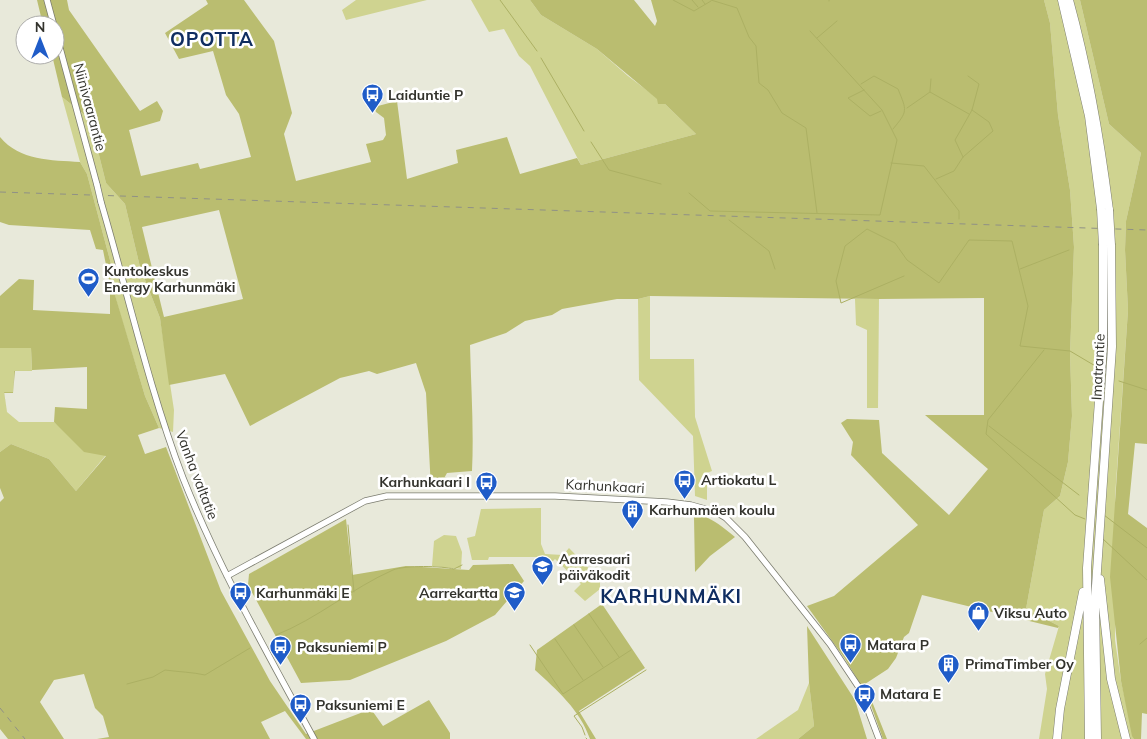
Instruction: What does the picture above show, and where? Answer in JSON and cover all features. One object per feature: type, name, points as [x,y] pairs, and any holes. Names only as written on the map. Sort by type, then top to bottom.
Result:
[{"type":"highway","name":"Imatrantie","points":[[1062,0],[1089,116],[1105,209]]},
{"type":"highway","name":"Imatrantie","points":[[1069,0],[1088,76],[1102,157],[1112,347],[1097,545],[1094,634],[1097,739]]},
{"type":"highway","name":"Imatrantie","points":[[1089,739],[1088,568],[1103,345],[1107,245]]},
{"type":"highway","points":[[1097,545],[1111,679],[1126,739]]},
{"type":"highway","points":[[1057,739],[1060,709],[1088,568]]},
{"type":"street","name":"Niinivaarantie","points":[[47,0],[97,186]]},
{"type":"street","name":"Vanha valtatie","points":[[97,186],[164,423],[196,507],[227,576],[314,739]]},
{"type":"street","name":"Karhunkaari","points":[[227,576],[366,501],[386,496],[555,496],[691,504],[722,515],[750,543],[834,650],[860,689],[879,739]]},
{"type":"green space","points":[[37,0],[67,0],[69,10],[140,111],[157,101],[163,111],[160,121],[129,130],[141,176],[198,163],[200,169],[251,157],[239,114],[226,95],[213,51],[179,59],[165,33],[208,4],[206,0],[244,0],[274,41],[292,113],[284,134],[296,181],[371,162],[366,144],[383,140],[386,135],[384,118],[376,112],[374,107],[397,101],[407,179],[458,163],[456,150],[507,137],[520,174],[577,158],[581,165],[696,134],[665,104],[658,104],[657,99],[597,49],[541,15],[530,0],[634,0],[655,26],[657,21],[651,0],[1044,0],[1050,23],[1058,115],[1070,190],[1074,247],[1070,354],[1072,416],[1068,462],[1060,496],[1044,510],[1026,609],[1059,626],[1058,628],[922,595],[909,633],[904,637],[896,658],[888,669],[865,684],[887,739],[883,739],[868,697],[845,659],[807,606],[834,596],[918,525],[851,455],[853,442],[841,423],[847,419],[879,420],[882,453],[949,515],[988,469],[925,415],[984,415],[984,298],[879,299],[650,296],[638,299],[617,299],[562,309],[552,315],[525,321],[506,333],[470,345],[473,424],[472,471],[447,473],[438,489],[431,489],[426,393],[416,363],[377,374],[369,371],[340,378],[250,426],[225,374],[169,385],[160,318],[140,267],[125,204],[106,183],[90,119],[62,97],[54,65],[65,65],[65,15],[41,15]],"holes":[[[219,210],[243,299],[164,317],[142,227]]]},
{"type":"green space","points":[[356,0],[427,0],[346,20],[342,10]]},
{"type":"green space","points":[[471,0],[530,0],[541,15],[597,49],[665,104],[696,134],[581,165],[530,66],[519,56],[504,29],[489,32]]},
{"type":"green space","points":[[1044,0],[1080,0],[1109,124],[1141,153],[1126,221],[1125,250],[1128,310],[1115,497],[1115,640],[1121,681],[1134,739],[1039,739],[1047,689],[1045,674],[1059,626],[1026,609],[1044,510],[1060,496],[1068,462],[1072,416],[1070,354],[1074,247],[1070,190],[1058,115],[1050,23]]},
{"type":"green space","points":[[1080,0],[1147,0],[1147,444],[1135,443],[1128,514],[1147,528],[1147,714],[1142,713],[1141,739],[1134,739],[1132,736],[1121,681],[1110,577],[1128,310],[1125,250],[1126,221],[1141,153],[1109,124]]},
{"type":"green space","points":[[62,97],[90,119],[106,183],[125,204],[140,267],[160,318],[174,410],[173,432],[159,428],[145,396],[112,285],[111,264],[87,174],[80,162]]},
{"type":"green space","points":[[0,137],[8,145],[26,155],[47,160],[80,162],[87,174],[111,264],[112,280],[109,280],[103,250],[96,249],[90,230],[9,225],[0,222]]},
{"type":"green space","points":[[19,279],[34,280],[33,310],[110,314],[110,285],[112,285],[145,396],[159,428],[138,435],[145,454],[166,447],[221,591],[270,681],[306,734],[371,709],[383,726],[429,700],[450,733],[450,739],[306,739],[285,711],[261,722],[270,739],[97,739],[109,737],[103,716],[95,708],[84,674],[54,680],[40,702],[64,739],[8,739],[0,729],[0,502],[4,498],[0,488],[0,452],[11,444],[49,459],[76,491],[106,456],[84,452],[54,422],[55,407],[87,409],[87,367],[15,371],[13,393],[4,393],[13,392],[14,371],[32,370],[31,348],[0,348],[0,296]]},
{"type":"green space","points":[[650,296],[650,359],[694,359],[695,417],[712,471],[707,473],[707,500],[695,496],[693,436],[639,380],[638,299]]},
{"type":"green space","points":[[855,299],[879,299],[878,408],[867,408],[867,330],[856,325]]},
{"type":"green space","points":[[0,348],[31,348],[32,371],[14,371],[13,392],[4,392],[7,412],[19,422],[54,422],[67,433],[106,455],[76,491],[49,459],[11,444],[0,452]]},
{"type":"green space","points":[[541,508],[541,544],[545,554],[563,555],[569,548],[600,580],[600,589],[585,601],[574,591],[581,584],[555,559],[548,566],[543,557],[489,557],[488,560],[472,560],[467,538],[475,536],[481,509]]},
{"type":"green space","points":[[669,509],[698,514],[719,524],[735,537],[710,556],[695,572],[694,517],[669,514]]},
{"type":"green space","points":[[346,519],[352,575],[406,566],[469,570],[473,565],[513,564],[524,581],[495,615],[446,641],[350,680],[301,683],[248,585],[249,574]]},
{"type":"green space","points":[[444,535],[456,536],[462,552],[461,569],[432,566],[434,541]]},
{"type":"green space","points":[[602,604],[645,668],[579,711],[596,739],[590,739],[574,710],[535,670],[537,650]]},
{"type":"green space","points":[[807,626],[855,700],[867,739],[798,739],[814,726],[809,683]]},
{"type":"green space","points":[[809,683],[814,726],[798,739],[756,739],[798,710]]},
{"type":"waterway","points":[[500,0],[537,51]]},
{"type":"waterway","points":[[673,0],[694,11],[711,1]]},
{"type":"waterway","points":[[692,0],[698,7]]},
{"type":"waterway","points":[[702,0],[705,4]]},
{"type":"waterway","points":[[711,0],[737,8],[749,37],[756,46],[759,83],[768,90],[782,113],[806,128],[817,213]]},
{"type":"waterway","points":[[817,38],[837,21]]},
{"type":"waterway","points":[[689,193],[710,211],[880,215],[897,140],[882,110],[810,31]]},
{"type":"waterway","points":[[541,58],[584,131]]},
{"type":"waterway","points":[[861,84],[874,76],[898,89],[903,102],[904,114],[893,129]]},
{"type":"waterway","points":[[963,157],[955,140],[972,110],[979,84],[968,76]]},
{"type":"waterway","points":[[930,91],[931,79]]},
{"type":"waterway","points":[[864,90],[848,98],[870,116],[881,111]]},
{"type":"waterway","points":[[930,92],[969,114]]},
{"type":"waterway","points":[[907,108],[930,92]]},
{"type":"waterway","points":[[936,179],[954,171],[963,157],[993,131],[989,122],[972,110]]},
{"type":"waterway","points":[[591,142],[609,170],[661,184]]},
{"type":"waterway","points":[[891,163],[924,166],[959,211],[959,219]]},
{"type":"waterway","points":[[729,220],[769,251],[775,269]]},
{"type":"waterway","points":[[904,276],[841,303],[836,281],[845,246],[867,229],[895,243],[907,260],[939,283],[969,240],[1012,241],[1028,306],[1020,346],[1070,351],[1097,367]]},
{"type":"waterway","points":[[1020,269],[1069,250]]},
{"type":"waterway","points":[[1044,350],[988,420],[986,434],[1075,515],[1085,519]]},
{"type":"waterway","points":[[1119,381],[1147,390]]},
{"type":"waterway","points":[[989,426],[1079,495]]},
{"type":"waterway","points":[[1104,515],[1147,548]]},
{"type":"waterway","points":[[348,525],[354,592]]},
{"type":"waterway","points":[[1103,539],[1147,580]]},
{"type":"waterway","points":[[276,635],[306,621],[378,577],[393,570],[424,566],[454,569],[462,565]]},
{"type":"waterway","points":[[589,614],[619,657]]},
{"type":"waterway","points":[[574,625],[603,667]]},
{"type":"waterway","points":[[1140,644],[1147,638]]},
{"type":"waterway","points":[[555,639],[583,680]]},
{"type":"waterway","points":[[530,645],[563,694],[631,650]]},
{"type":"waterway","points":[[127,684],[153,677],[165,670],[205,675],[250,648]]},
{"type":"waterway","points":[[585,735],[574,716],[646,670]]},
{"type":"railway","points":[[0,192],[1147,230]]},
{"type":"railway","points":[[0,708],[25,739]]},
{"type":"place","name":"Laiduntie P","points":[[372,114]]},
{"type":"place","name":"Kuntokeskus Energy Karhunmäki","points":[[88,298]]},
{"type":"place","name":"Artiokatu L","points":[[685,499]]},
{"type":"place","name":"Karhunkaari I","points":[[486,501]]},
{"type":"place","name":"Karhunmäen koulu","points":[[633,529]]},
{"type":"place","name":"Aarresaari päiväkodit","points":[[543,586]]},
{"type":"place","name":"Karhunmäki E","points":[[240,612]]},
{"type":"place","name":"Aarrekartta","points":[[514,612]]},
{"type":"place","name":"Viksu Auto","points":[[978,632]]},
{"type":"place","name":"Matara P","points":[[851,664]]},
{"type":"place","name":"Paksuniemi P","points":[[281,666]]},
{"type":"place","name":"PrimaTimber Oy","points":[[949,683]]},
{"type":"place","name":"Matara E","points":[[864,713]]},
{"type":"place","name":"Paksuniemi E","points":[[300,724]]},
{"type":"district","name":"OPOTTA","points":[[212,39]]},
{"type":"district","name":"KARHUNMÄKI","points":[[671,596]]}]
